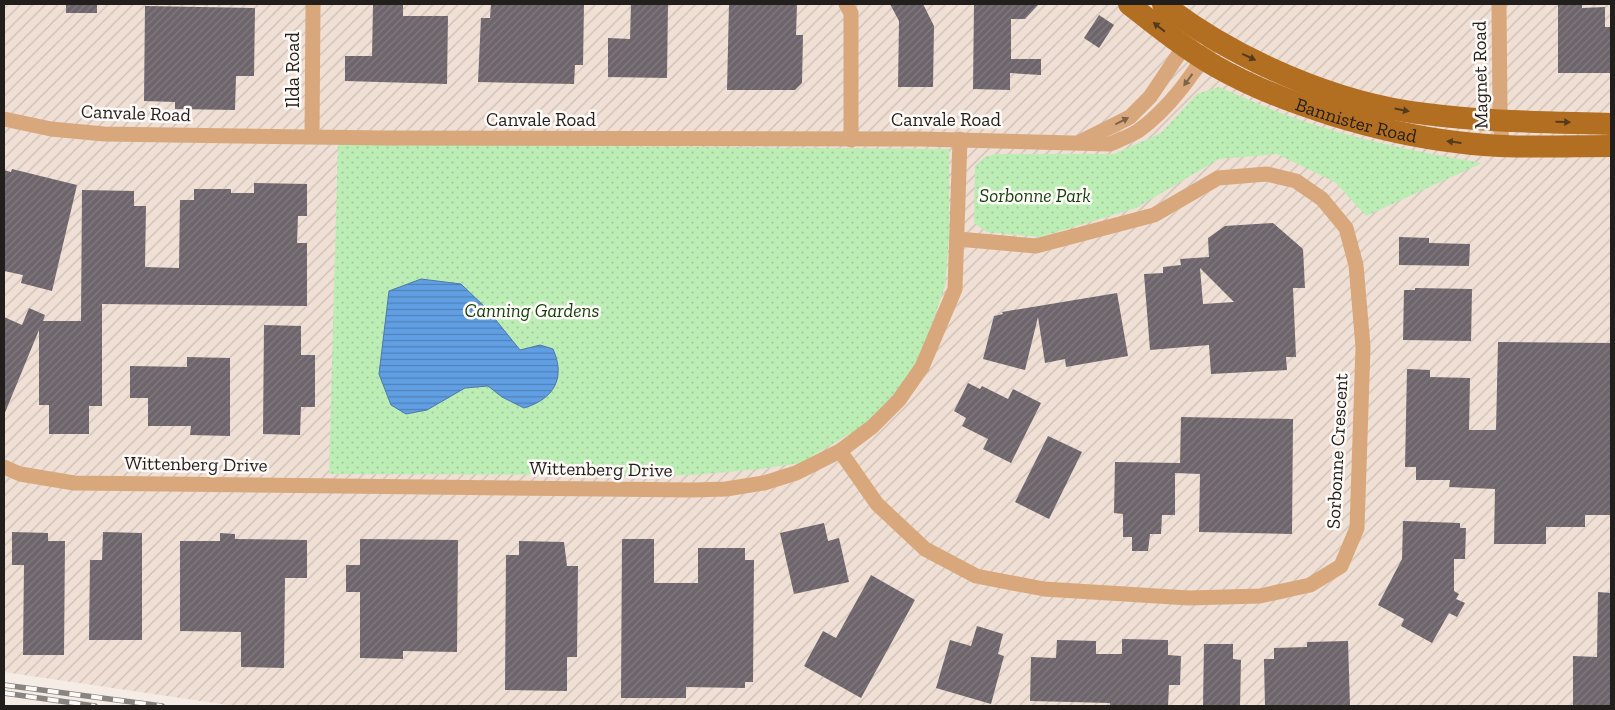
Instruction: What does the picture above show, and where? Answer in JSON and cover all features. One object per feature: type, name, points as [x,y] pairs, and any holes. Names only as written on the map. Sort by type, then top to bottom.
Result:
[{"type":"main road","name":"Bannister Road","points":[[1129,4],[1194,52],[1256,86],[1337,116],[1418,136],[1502,146],[1611,146]]},
{"type":"main road","name":"Bannister Road","points":[[1163,4],[1206,34],[1279,71],[1347,97],[1424,114],[1500,121],[1611,124]]},
{"type":"street","name":"Ilda Road","points":[[312,136],[313,4]]},
{"type":"street","points":[[846,4],[851,14],[851,140]]},
{"type":"street","name":"Magnet Road","points":[[1499,4],[1502,146]]},
{"type":"street","name":"Canvale Road","points":[[4,119],[51,129],[104,134],[394,138],[960,139],[1110,144],[1138,131],[1169,103],[1194,52],[1206,34]]},
{"type":"street","name":"Canvale Road","points":[[1078,142],[1130,117],[1194,52],[1206,34]]},
{"type":"street","name":"Wittenberg Drive","points":[[4,466],[20,474],[74,483],[693,490],[726,489],[764,483],[796,473],[840,451],[872,427],[899,400],[922,368],[955,288],[960,139]]},
{"type":"street","name":"Sorbonne Crescent","points":[[840,451],[878,504],[925,549],[976,576],[1044,589],[1189,598],[1260,596],[1310,585],[1341,566],[1357,528],[1363,347],[1356,265],[1346,228],[1322,199],[1296,181],[1267,174],[1218,178],[1154,215],[1036,246],[958,239]]},
{"type":"shaded area","points":[[4,4],[1611,4],[1611,706],[235,706],[4,672]]},
{"type":"green space","name":"Sorbonne Park","points":[[1219,87],[1280,113],[1336,132],[1482,163],[1366,216],[1335,182],[1277,154],[1219,159],[1136,208],[1040,237],[987,232],[974,223],[975,166],[985,157],[996,154],[1114,154],[1161,133],[1197,94]]},
{"type":"green space","name":"Canning Gardens","points":[[338,144],[949,149],[949,237],[945,286],[918,365],[869,423],[800,463],[761,469],[691,475],[329,474]]},
{"type":"water","points":[[421,279],[461,284],[487,309],[520,350],[540,345],[553,349],[558,369],[555,386],[550,393],[543,399],[524,408],[502,397],[488,386],[465,388],[427,410],[406,414],[391,405],[379,374],[389,291]]},
{"type":"building","points":[[66,4],[97,4],[97,13],[66,13]]},
{"type":"building","points":[[373,4],[403,4],[403,16],[448,16],[447,84],[345,81],[345,56],[372,56]]},
{"type":"building","points":[[491,4],[584,4],[583,65],[575,65],[574,84],[478,82],[481,18],[490,18]]},
{"type":"building","points":[[631,4],[668,4],[667,78],[608,77],[608,38],[630,39]]},
{"type":"building","points":[[729,4],[797,4],[796,35],[803,35],[802,83],[795,90],[727,90]]},
{"type":"building","points":[[890,4],[923,4],[934,26],[933,87],[898,87],[899,21]]},
{"type":"building","points":[[974,4],[1039,4],[1025,19],[1011,19],[1011,59],[1041,59],[1041,75],[1010,73],[1010,90],[973,89]]},
{"type":"building","points":[[1558,4],[1582,4],[1582,8],[1605,7],[1605,27],[1611,27],[1611,73],[1558,73]]},
{"type":"building","points":[[145,6],[255,8],[254,76],[236,76],[235,110],[175,109],[175,102],[144,101]]},
{"type":"building","points":[[1099,15],[1114,25],[1099,48],[1084,38]]},
{"type":"building","points":[[12,169],[77,185],[52,291],[21,283],[23,275],[4,271],[4,170],[11,172]]},
{"type":"building","points":[[254,183],[307,184],[307,216],[298,216],[297,243],[307,243],[307,306],[102,304],[102,406],[89,406],[89,434],[49,434],[49,405],[39,405],[39,330],[4,415],[4,317],[22,325],[29,308],[45,315],[43,321],[81,321],[82,190],[134,191],[134,206],[146,206],[145,267],[179,268],[180,200],[194,200],[194,189],[231,189],[231,193],[254,193]]},
{"type":"building","points":[[1273,223],[1303,249],[1305,288],[1293,288],[1296,357],[1286,357],[1287,370],[1211,374],[1209,345],[1150,350],[1144,274],[1163,273],[1163,267],[1181,265],[1180,259],[1209,257],[1208,238],[1225,226]],"holes":[[[1200,268],[1234,302],[1203,304]]]},
{"type":"building","points":[[1399,237],[1429,238],[1429,243],[1470,244],[1469,266],[1399,265]]},
{"type":"building","points":[[1415,288],[1472,289],[1471,341],[1403,340],[1404,290],[1415,290]]},
{"type":"building","points":[[1117,293],[1128,356],[1066,367],[1065,359],[1045,363],[1038,317],[1025,370],[983,359],[994,316],[1003,314],[1002,312]]},
{"type":"building","points":[[264,325],[301,326],[301,355],[315,355],[315,407],[301,407],[300,435],[263,434]]},
{"type":"building","points":[[1498,342],[1611,343],[1611,515],[1585,515],[1585,527],[1546,527],[1546,544],[1494,544],[1495,489],[1449,487],[1450,480],[1416,480],[1416,467],[1405,467],[1407,369],[1430,370],[1430,377],[1470,378],[1469,430],[1496,430]]},
{"type":"building","points":[[187,357],[230,358],[230,436],[190,435],[191,426],[148,426],[148,398],[130,398],[130,366],[187,367]]},
{"type":"building","points":[[968,383],[980,389],[982,386],[1008,399],[1013,389],[1041,403],[1011,463],[983,449],[988,439],[962,426],[966,418],[954,411]]},
{"type":"building","points":[[1181,417],[1293,419],[1292,534],[1199,532],[1200,474],[1175,473],[1175,515],[1162,515],[1161,534],[1150,534],[1148,551],[1132,551],[1132,537],[1123,537],[1123,514],[1114,513],[1115,462],[1180,463]]},
{"type":"building","points":[[1048,436],[1082,452],[1049,519],[1015,502]]},
{"type":"building","points":[[1403,521],[1460,523],[1460,528],[1466,528],[1465,559],[1454,559],[1454,591],[1459,594],[1456,599],[1465,603],[1457,617],[1449,613],[1432,643],[1401,626],[1404,619],[1378,605],[1402,559]]},
{"type":"building","points":[[824,523],[828,541],[839,538],[849,582],[794,594],[780,533]]},
{"type":"building","points":[[12,532],[48,533],[48,541],[65,541],[64,655],[23,655],[24,565],[12,565]]},
{"type":"building","points":[[103,532],[142,533],[142,640],[89,640],[90,560],[102,560]]},
{"type":"building","points":[[220,533],[235,534],[235,539],[307,540],[307,578],[285,578],[284,668],[241,667],[241,632],[180,631],[180,541],[220,541]]},
{"type":"building","points":[[360,539],[458,540],[457,652],[403,651],[403,659],[360,658],[360,592],[346,592],[346,565],[360,565]]},
{"type":"building","points":[[622,539],[654,539],[654,583],[698,583],[698,548],[745,548],[745,560],[754,560],[753,682],[745,682],[745,688],[686,687],[686,698],[621,698]]},
{"type":"building","points":[[519,541],[564,542],[567,566],[578,566],[577,657],[567,657],[567,691],[505,690],[506,555],[519,555]]},
{"type":"building","points":[[871,575],[915,600],[861,698],[804,666],[823,631],[836,638]]},
{"type":"building","points":[[1598,592],[1611,593],[1611,705],[1573,705],[1573,656],[1597,657]]},
{"type":"building","points":[[977,626],[1003,634],[998,654],[1004,656],[991,704],[936,688],[950,640],[971,646]]},
{"type":"building","points":[[1122,639],[1168,640],[1168,655],[1181,656],[1180,685],[1169,685],[1168,706],[1110,706],[1110,703],[1030,701],[1031,657],[1056,658],[1057,640],[1096,641],[1096,654],[1122,654]]},
{"type":"building","points":[[1348,641],[1350,706],[1265,706],[1264,659],[1274,659],[1274,648],[1307,647],[1307,642]]},
{"type":"building","points":[[1204,644],[1233,644],[1233,659],[1241,660],[1240,706],[1203,706]]},
{"type":"railway","points":[[4,685],[162,706]]},
{"type":"railway","points":[[4,693],[95,706]]}]
